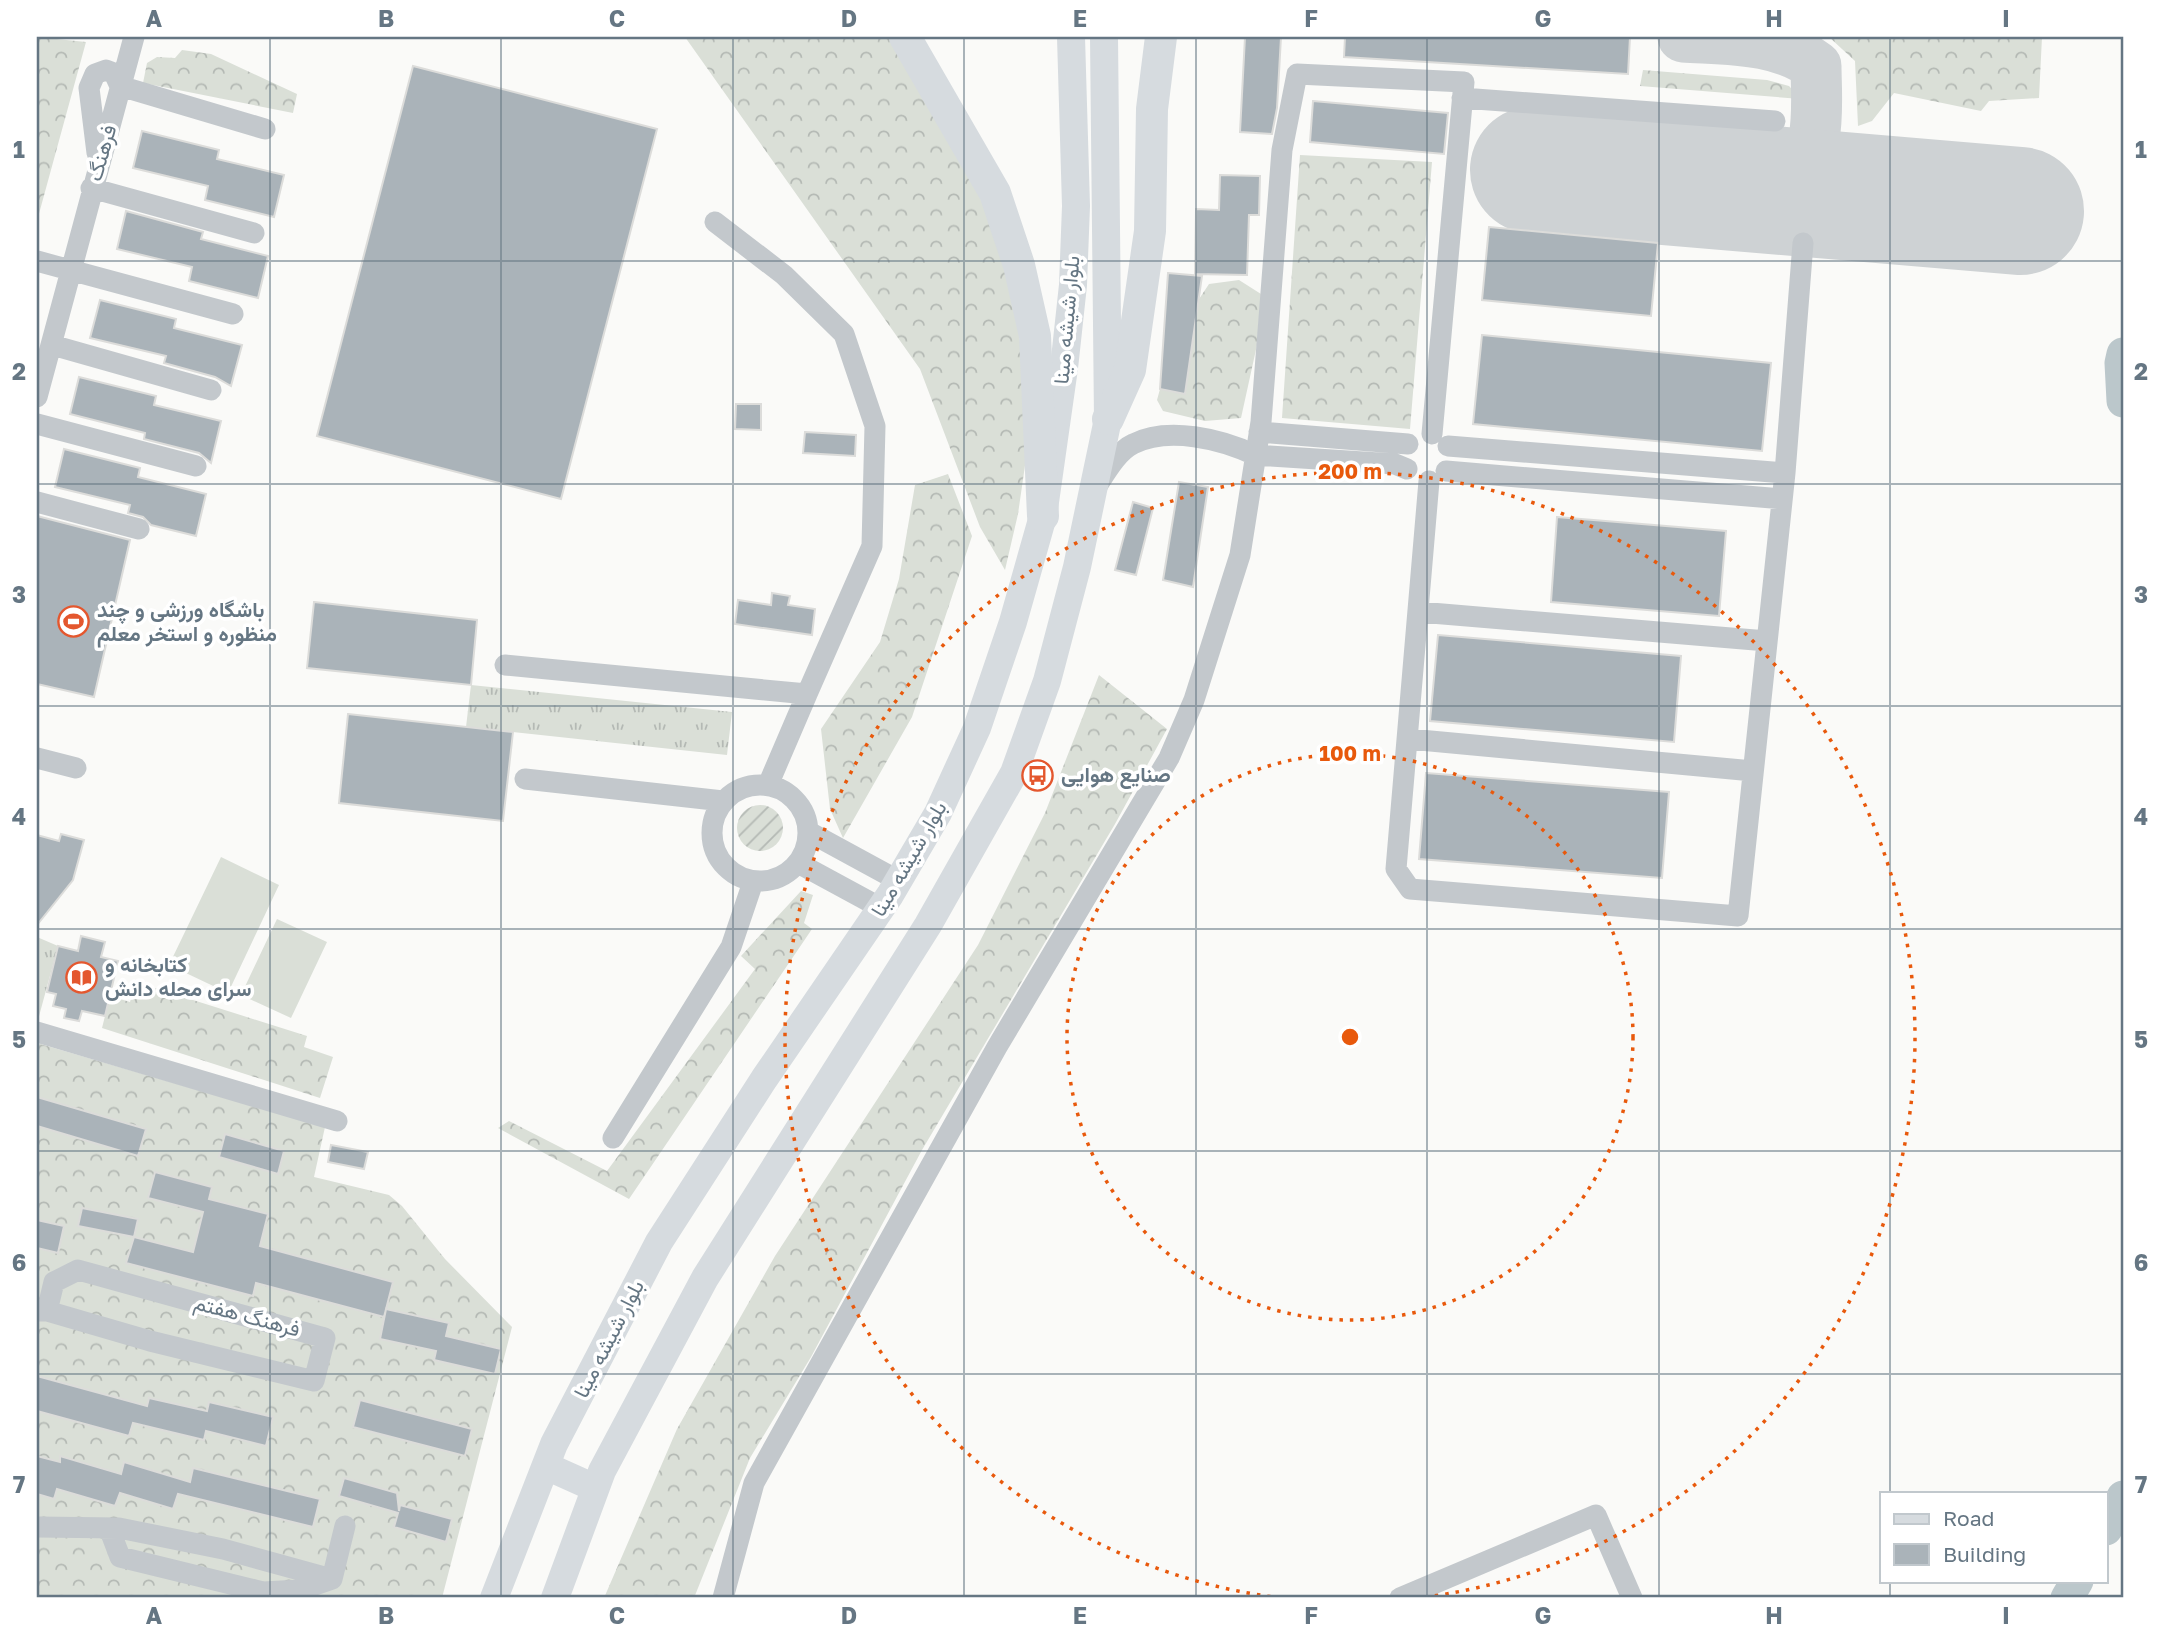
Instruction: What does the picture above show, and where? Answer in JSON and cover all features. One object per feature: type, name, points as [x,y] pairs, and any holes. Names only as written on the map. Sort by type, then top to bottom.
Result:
[{"type":"highway","points":[[905,37],[995,194],[1019,265],[1035,336],[1043,516]]},
{"type":"highway","points":[[1108,419],[1130,370],[1150,231],[1152,109],[1161,37]]},
{"type":"main road","name":"بلوار شیشه مینا","points":[[494,1598],[546,1466],[659,1242],[764,1079],[899,881],[938,813],[977,728],[1013,622],[1043,516],[1073,285],[1076,206],[1071,37]]},
{"type":"main road","name":"بلوار شیشه مینا","points":[[555,1598],[595,1488],[705,1278],[928,925],[1014,773],[1047,681],[1077,567],[1108,419],[1104,37]]},
{"type":"main road","points":[[546,1466],[595,1488]]},
{"type":"street","name":"فرهنگ","points":[[37,397],[72,270],[91,188],[134,37]]},
{"type":"street","points":[[98,166],[89,88],[95,74],[106,70],[114,73],[120,86],[265,130]]},
{"type":"street","points":[[723,1598],[754,1483],[997,1046],[1169,758],[1194,700],[1240,555],[1259,432],[1282,150],[1297,74],[1464,82],[1440,440],[1451,459],[1438,476],[1419,612],[1396,869],[1410,889],[1738,916],[1785,473],[1803,243]]},
{"type":"street","points":[[1462,98],[1775,121]]},
{"type":"street","points":[[91,188],[254,233]]},
{"type":"street","points":[[715,222],[784,275],[844,334],[875,426],[872,546],[768,785]]},
{"type":"street","points":[[37,261],[233,314]]},
{"type":"street","points":[[52,345],[211,390]]},
{"type":"street","points":[[37,424],[196,466]]},
{"type":"street","points":[[1259,432],[1408,444]]},
{"type":"street","points":[[1092,493],[1131,444],[1164,434],[1237,446],[1255,455],[1395,464],[1407,469],[1416,478],[1438,476],[1782,499]]},
{"type":"street","points":[[1407,469],[1404,456],[1408,444],[1419,435],[1440,440],[1785,473]]},
{"type":"street","points":[[37,502],[139,529]]},
{"type":"street","points":[[1419,612],[1767,641]]},
{"type":"street","points":[[505,665],[807,694]]},
{"type":"street","points":[[1409,739],[1753,771]]},
{"type":"street","points":[[37,758],[76,768]]},
{"type":"street","points":[[525,779],[723,800]]},
{"type":"street","points":[[768,785],[784,791],[797,801],[809,832],[806,849],[798,863],[786,875],[770,881],[753,881],[737,876],[716,856],[711,827],[723,800],[735,791],[768,785]]},
{"type":"street","points":[[809,832],[899,881]]},
{"type":"street","points":[[798,863],[881,908]]},
{"type":"street","points":[[613,1138],[732,947],[753,881]]},
{"type":"street","points":[[37,1032],[337,1121]]},
{"type":"street","name":"فرهنگ هفتم","points":[[78,1270],[325,1338],[314,1381],[42,1311],[54,1282],[78,1270]]},
{"type":"street","points":[[1400,1598],[1596,1515],[1632,1598]]},
{"type":"street","points":[[332,1579],[345,1526]]},
{"type":"street","points":[[37,1527],[109,1528],[223,1549],[332,1579]]},
{"type":"street","points":[[109,1528],[120,1557],[263,1592],[300,1591],[332,1579]]},
{"type":"green space","points":[[37,37],[86,42],[37,221]]},
{"type":"green space","points":[[685,37],[892,37],[954,138],[1010,266],[1031,424],[1018,514],[1005,570],[980,527],[920,369]]},
{"type":"green space","points":[[1829,37],[2042,37],[2039,98],[1989,101],[1981,111],[1894,93],[1872,121],[1858,126],[1855,61]]},
{"type":"green space","points":[[182,50],[211,54],[297,94],[293,113],[143,83],[147,63],[157,57],[175,58]]},
{"type":"green space","points":[[1643,70],[1767,80],[1789,86],[1801,99],[1640,86]]},
{"type":"green space","points":[[1300,155],[1432,162],[1410,429],[1282,418]]},
{"type":"green space","points":[[1239,280],[1261,294],[1257,345],[1241,418],[1205,421],[1163,411],[1157,400],[1160,389],[1185,394],[1199,299],[1209,284]]},
{"type":"green space","points":[[948,474],[972,536],[912,717],[843,838],[830,809],[821,729],[880,642],[899,579],[915,485]]},
{"type":"green space","points":[[1099,675],[1167,729],[1115,824],[922,1150],[811,1357],[750,1458],[694,1598],[604,1598],[677,1429],[775,1256],[978,945],[1045,813]]},
{"type":"green space","points":[[471,685],[732,712],[727,755],[466,727]]},
{"type":"green space","points":[[760,805],[776,812],[783,828],[776,844],[760,851],[744,844],[737,828],[744,812]]},
{"type":"green space","points":[[221,857],[279,885],[228,993],[169,965]]},
{"type":"green space","points":[[801,891],[813,895],[804,923],[812,929],[629,1199],[498,1128],[509,1121],[607,1171],[755,969],[741,956]]},
{"type":"green space","points":[[277,919],[327,942],[291,1018],[241,995]]},
{"type":"green space","points":[[37,937],[58,946],[38,1020],[37,1019]]},
{"type":"green space","points":[[136,982],[307,1036],[304,1047],[333,1057],[320,1098],[102,1028],[110,996],[130,1002]]},
{"type":"green space","points":[[37,1043],[325,1127],[314,1177],[389,1195],[402,1206],[445,1259],[512,1327],[442,1598],[37,1598]]},
{"type":"building","points":[[1245,37],[1281,37],[1277,108],[1272,134],[1240,132]]},
{"type":"building","points":[[1345,37],[1630,37],[1628,74],[1344,57]]},
{"type":"building","points":[[413,66],[657,129],[561,499],[317,436]]},
{"type":"building","points":[[1313,101],[1448,113],[1444,154],[1310,142]]},
{"type":"building","points":[[142,131],[219,150],[217,159],[284,175],[274,217],[205,200],[208,186],[133,168]]},
{"type":"building","points":[[1220,175],[1260,176],[1259,215],[1249,215],[1247,275],[1195,274],[1196,209],[1219,210]]},
{"type":"building","points":[[126,211],[203,232],[201,239],[268,256],[258,298],[189,281],[192,267],[117,249]]},
{"type":"building","points":[[1489,227],[1658,243],[1651,316],[1482,300]]},
{"type":"building","points":[[1168,273],[1202,276],[1185,394],[1160,389]]},
{"type":"building","points":[[100,300],[176,319],[174,328],[242,345],[231,386],[215,377],[164,363],[166,356],[90,338]]},
{"type":"building","points":[[1482,335],[1771,363],[1762,451],[1473,424]]},
{"type":"building","points":[[79,377],[156,396],[154,405],[221,421],[211,463],[199,453],[144,439],[145,433],[70,414]]},
{"type":"building","points":[[736,404],[761,404],[761,430],[735,429]]},
{"type":"building","points":[[805,432],[856,435],[855,456],[803,453]]},
{"type":"building","points":[[64,449],[140,468],[138,477],[206,494],[196,536],[151,525],[143,517],[128,513],[130,505],[55,487]]},
{"type":"building","points":[[1179,482],[1208,487],[1193,587],[1163,580]]},
{"type":"building","points":[[1133,502],[1153,508],[1136,575],[1115,570]]},
{"type":"building","name":"باشگاه ورزشی و چند منظوره و استخر معلم","points":[[37,516],[130,540],[94,697],[37,684]]},
{"type":"building","points":[[1557,517],[1726,531],[1719,616],[1551,602]]},
{"type":"building","points":[[772,593],[790,596],[788,605],[815,609],[812,635],[735,624],[738,600],[771,605]]},
{"type":"building","points":[[314,602],[477,620],[471,685],[307,668]]},
{"type":"building","points":[[1438,635],[1681,656],[1674,742],[1430,721]]},
{"type":"building","points":[[348,714],[513,732],[503,821],[339,803]]},
{"type":"building","points":[[1426,773],[1669,792],[1662,878],[1419,859]]},
{"type":"building","points":[[61,834],[84,840],[73,880],[37,925],[37,835],[59,841]]},
{"type":"building","name":"کتابخانه و سرای محله دانش","points":[[81,936],[105,942],[101,957],[118,961],[105,1016],[82,1011],[79,1021],[64,1018],[66,1009],[53,1006],[56,994],[47,992],[58,946],[78,951]]},
{"type":"building","points":[[37,1097],[146,1129],[138,1156],[37,1126]]},
{"type":"building","points":[[225,1134],[284,1151],[278,1174],[219,1157]]},
{"type":"building","points":[[331,1145],[368,1152],[364,1169],[328,1162]]},
{"type":"building","points":[[155,1172],[212,1187],[209,1199],[268,1214],[260,1246],[393,1282],[384,1317],[256,1283],[253,1296],[126,1263],[134,1237],[193,1252],[203,1212],[148,1198]]},
{"type":"building","points":[[82,1208],[138,1219],[134,1237],[78,1226]]},
{"type":"building","points":[[37,1220],[64,1226],[58,1253],[37,1248]]},
{"type":"building","points":[[386,1309],[449,1323],[446,1336],[501,1349],[495,1374],[434,1360],[436,1351],[380,1339]]},
{"type":"building","points":[[37,1376],[147,1406],[149,1398],[207,1411],[209,1402],[273,1417],[266,1446],[206,1431],[204,1440],[133,1423],[129,1436],[37,1411]]},
{"type":"building","points":[[360,1400],[472,1429],[465,1456],[353,1427]]},
{"type":"building","points":[[37,1456],[60,1462],[60,1456],[121,1474],[124,1462],[190,1482],[193,1468],[320,1499],[313,1527],[178,1494],[173,1509],[120,1493],[115,1506],[57,1489],[54,1499],[37,1494]]},
{"type":"building","points":[[344,1478],[397,1493],[399,1511],[400,1505],[452,1519],[446,1542],[394,1527],[398,1513],[339,1496]]},
{"type":"waterway","points":[[2123,354],[2123,401]]},
{"type":"waterway","points":[[2108,1525],[2123,1497]]},
{"type":"waterway","points":[[2067,1598],[2076,1582]]},
{"type":"taxiway","points":[[1683,37],[1770,45],[1802,57],[1816,66],[1817,112],[1807,160],[1799,172],[1787,181],[1761,189]]},
{"type":"runway","points":[[1534,170],[2020,211]]},
{"type":"place","name":"باشگاه ورزشی و چند منظوره و استخر معلم","points":[[74,622]]},
{"type":"place","name":"صنایع هوایی","points":[[1038,775]]},
{"type":"place","name":"کتابخانه و سرای محله دانش","points":[[82,977]]}]
